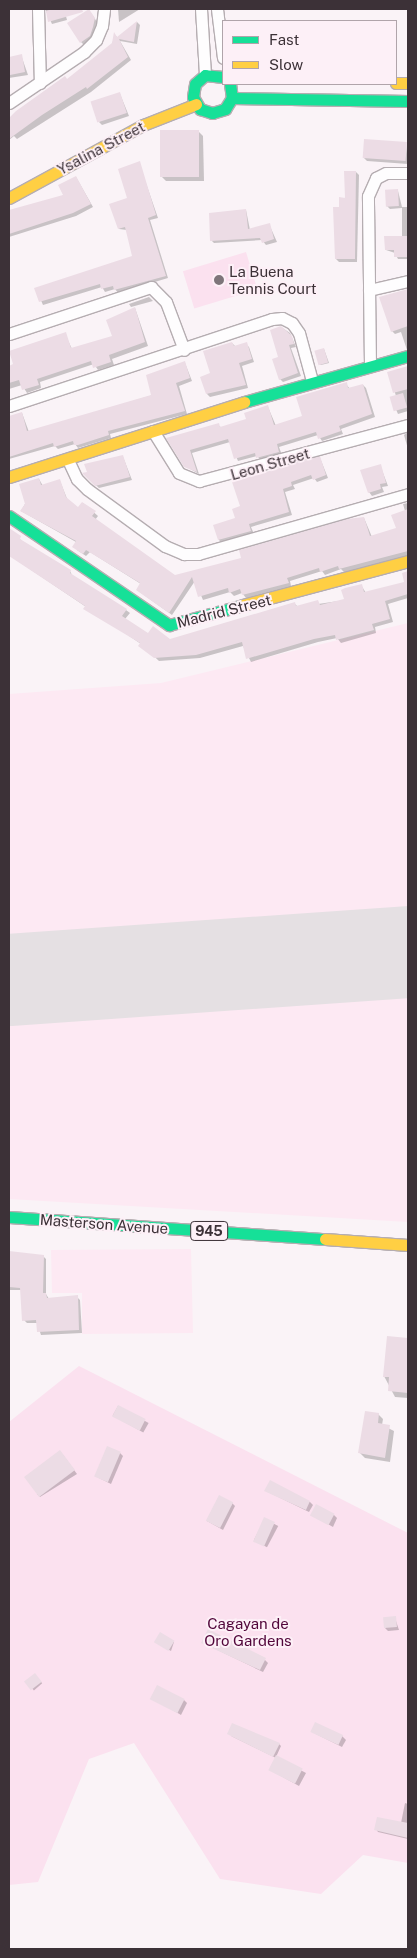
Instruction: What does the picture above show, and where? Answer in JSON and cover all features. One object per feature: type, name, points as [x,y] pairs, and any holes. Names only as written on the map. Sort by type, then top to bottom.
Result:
[{"type":"street","points":[[38,9],[40,83]]},
{"type":"street","points":[[9,103],[40,83],[96,40],[102,26],[104,9]]},
{"type":"street","points":[[201,9],[205,75],[193,91],[196,104],[212,114],[225,109],[232,98],[230,85]]},
{"type":"street","points":[[217,9],[222,50]]},
{"type":"street","points":[[205,75],[222,77]]},
{"type":"street","points":[[232,98],[408,101]]},
{"type":"street","name":"Ysalina Street","points":[[9,198],[143,125],[196,104]]},
{"type":"street","points":[[370,366],[370,187],[386,173],[408,173]]},
{"type":"street","points":[[369,290],[408,281]]},
{"type":"street","points":[[9,334],[151,287],[166,302],[184,350]]},
{"type":"street","points":[[9,406],[282,318],[292,323],[299,333],[312,381]]},
{"type":"street","points":[[9,477],[68,460],[312,381],[408,356]]},
{"type":"street","name":"Leon Street","points":[[153,432],[179,473],[198,481],[408,425]]},
{"type":"street","points":[[68,460],[77,479],[87,489],[165,546],[184,554],[198,554],[408,494]]},
{"type":"street","name":"Madrid Street","points":[[9,516],[169,625],[408,561]]},
{"type":"street","name":"Masterson Avenue","points":[[9,1217],[408,1245]]},
{"type":"shaded area","points":[[408,623],[408,1222],[9,1199],[9,694],[161,683]]},
{"type":"shaded area","points":[[191,1249],[193,1333],[82,1334],[82,1293],[52,1293],[51,1250]]},
{"type":"green space","name":"La Buena Tennis Court","points":[[246,252],[257,289],[194,309],[183,271]]},
{"type":"green space","name":"Cagayan de Oro Gardens","points":[[79,1366],[408,1533],[408,1863],[363,1855],[321,1894],[220,1879],[134,1743],[89,1759],[38,1882],[9,1885],[9,1422]]},
{"type":"building","points":[[52,9],[82,9],[83,12],[48,22],[46,11]]},
{"type":"building","points":[[89,9],[95,18],[93,27],[90,36],[80,43],[67,23]]},
{"type":"building","points":[[137,21],[134,42],[119,39],[128,57],[87,89],[86,87],[42,115],[9,139],[9,118],[16,111],[65,76],[67,79],[112,43],[114,32],[117,37]]},
{"type":"building","points":[[22,54],[25,72],[10,75],[9,57]]},
{"type":"building","points":[[120,92],[127,113],[97,123],[91,102]]},
{"type":"building","points":[[160,130],[199,130],[199,177],[160,177]]},
{"type":"building","points":[[364,139],[407,142],[406,161],[363,158]]},
{"type":"building","points":[[140,161],[156,215],[148,218],[166,276],[114,290],[113,286],[101,289],[100,284],[39,302],[34,288],[132,256],[125,227],[118,229],[109,204],[127,198],[118,169]]},
{"type":"building","points":[[344,171],[356,171],[355,259],[335,259],[333,207],[339,207],[339,197],[345,198]]},
{"type":"building","points":[[76,176],[91,204],[73,213],[9,234],[9,210],[63,195],[58,185]]},
{"type":"building","points":[[398,189],[399,206],[386,207],[385,190]]},
{"type":"building","points":[[246,209],[248,229],[270,223],[274,239],[262,243],[260,238],[210,241],[209,213]]},
{"type":"building","points":[[384,236],[408,236],[408,257],[394,257],[394,250],[385,250]]},
{"type":"building","points":[[408,289],[408,326],[391,332],[379,297]]},
{"type":"building","points":[[135,307],[145,342],[109,355],[111,362],[93,368],[91,361],[37,379],[39,385],[22,390],[19,380],[9,383],[9,366],[13,364],[9,351],[66,332],[71,348],[112,336],[106,320]]},
{"type":"building","points":[[281,326],[292,336],[294,344],[289,345],[298,373],[279,380],[272,359],[278,357],[270,330]]},
{"type":"building","points":[[232,342],[234,346],[247,342],[252,359],[239,363],[246,385],[206,394],[200,377],[210,373],[203,351]]},
{"type":"building","points":[[324,348],[328,362],[319,365],[314,351]]},
{"type":"building","points":[[185,361],[190,378],[176,383],[185,411],[108,431],[109,435],[78,445],[74,445],[73,441],[54,447],[53,443],[9,457],[9,416],[22,412],[27,431],[151,395],[146,375]]},
{"type":"building","points":[[408,366],[408,389],[393,393],[387,372]]},
{"type":"building","points":[[347,382],[348,388],[363,384],[372,414],[339,426],[341,431],[318,439],[316,432],[277,444],[279,452],[256,458],[255,453],[234,459],[228,439],[190,450],[197,472],[184,467],[166,438],[219,423],[220,427],[246,419],[244,413],[268,405],[274,425],[302,416],[296,397]]},
{"type":"building","points":[[403,393],[407,407],[394,411],[390,397]]},
{"type":"building","points":[[123,455],[130,477],[95,486],[82,473],[87,472],[84,464]]},
{"type":"building","points":[[320,456],[326,475],[313,480],[311,475],[291,482],[292,486],[283,489],[289,512],[249,524],[251,531],[218,540],[213,525],[235,518],[232,509],[240,506],[232,482]]},
{"type":"building","points":[[381,464],[386,483],[380,484],[381,489],[368,493],[360,470]]},
{"type":"building","points":[[39,478],[41,485],[60,479],[66,497],[78,507],[82,502],[96,511],[92,516],[175,575],[241,558],[239,550],[347,519],[364,517],[370,536],[396,528],[391,515],[408,509],[408,551],[339,569],[338,566],[320,572],[319,568],[287,578],[289,583],[242,595],[240,589],[229,593],[228,588],[198,597],[192,577],[169,613],[136,590],[140,583],[86,550],[83,554],[72,547],[76,541],[20,511],[25,504],[19,484]]},
{"type":"building","points":[[9,528],[21,536],[20,539],[71,570],[70,573],[127,609],[122,616],[148,633],[153,626],[170,639],[295,602],[296,606],[318,600],[320,605],[344,599],[341,590],[345,588],[362,584],[364,592],[404,582],[402,573],[408,571],[408,594],[385,601],[390,619],[372,624],[374,630],[336,640],[335,635],[314,639],[246,659],[242,642],[196,655],[154,658],[138,646],[140,643],[83,609],[85,606],[9,556]]},
{"type":"building","points":[[9,1251],[44,1255],[43,1293],[46,1293],[47,1298],[78,1295],[79,1330],[37,1332],[36,1320],[22,1321],[20,1288],[9,1287]]},
{"type":"building","points":[[387,1336],[408,1338],[408,1393],[388,1391],[389,1377],[383,1377]]},
{"type":"building","points":[[118,1405],[146,1419],[140,1431],[112,1417]]},
{"type":"building","points":[[365,1411],[379,1413],[378,1423],[390,1425],[385,1458],[358,1453]]},
{"type":"building","points":[[107,1446],[121,1452],[108,1482],[94,1476]]},
{"type":"building","points":[[60,1450],[75,1470],[39,1497],[24,1477]]},
{"type":"building","points":[[270,1480],[310,1501],[306,1510],[264,1491]]},
{"type":"building","points":[[219,1495],[233,1502],[220,1528],[206,1521]]},
{"type":"building","points":[[316,1504],[335,1514],[328,1525],[310,1515]]},
{"type":"building","points":[[264,1517],[275,1522],[264,1547],[253,1542]]},
{"type":"building","points":[[396,1616],[397,1627],[384,1628],[383,1617]]},
{"type":"building","points":[[208,1629],[266,1658],[260,1670],[201,1643]]},
{"type":"building","points":[[160,1632],[175,1641],[168,1651],[154,1642]]},
{"type":"building","points":[[35,1673],[42,1682],[31,1690],[24,1682]]},
{"type":"building","points":[[157,1685],[185,1699],[177,1713],[150,1699]]},
{"type":"building","points":[[315,1722],[343,1735],[338,1745],[310,1732]]},
{"type":"building","points":[[232,1723],[280,1743],[273,1757],[227,1734]]},
{"type":"building","points":[[276,1755],[303,1769],[295,1784],[268,1770]]},
{"type":"building","points":[[377,1817],[408,1823],[408,1838],[374,1830]]},
{"type":"runway","points":[[9,980],[408,952]]},
{"type":"traffic: fast","points":[[222,77],[205,75],[195,84],[193,97],[200,109],[212,113],[225,109],[232,98],[230,85]]},
{"type":"traffic: fast","points":[[232,98],[408,101]]},
{"type":"traffic: fast","points":[[244,402],[408,356]]},
{"type":"traffic: fast","points":[[9,516],[169,625],[243,605]]},
{"type":"traffic: fast","points":[[9,1217],[325,1239]]},
{"type":"traffic: slow","points":[[397,83],[408,83]]},
{"type":"traffic: slow","points":[[9,198],[143,125],[196,104]]},
{"type":"traffic: slow","points":[[9,477],[244,402]]},
{"type":"traffic: slow","points":[[243,605],[408,561]]},
{"type":"traffic: slow","points":[[325,1239],[408,1245]]},
{"type":"place","name":"La Buena Tennis Court","points":[[219,280]]}]
